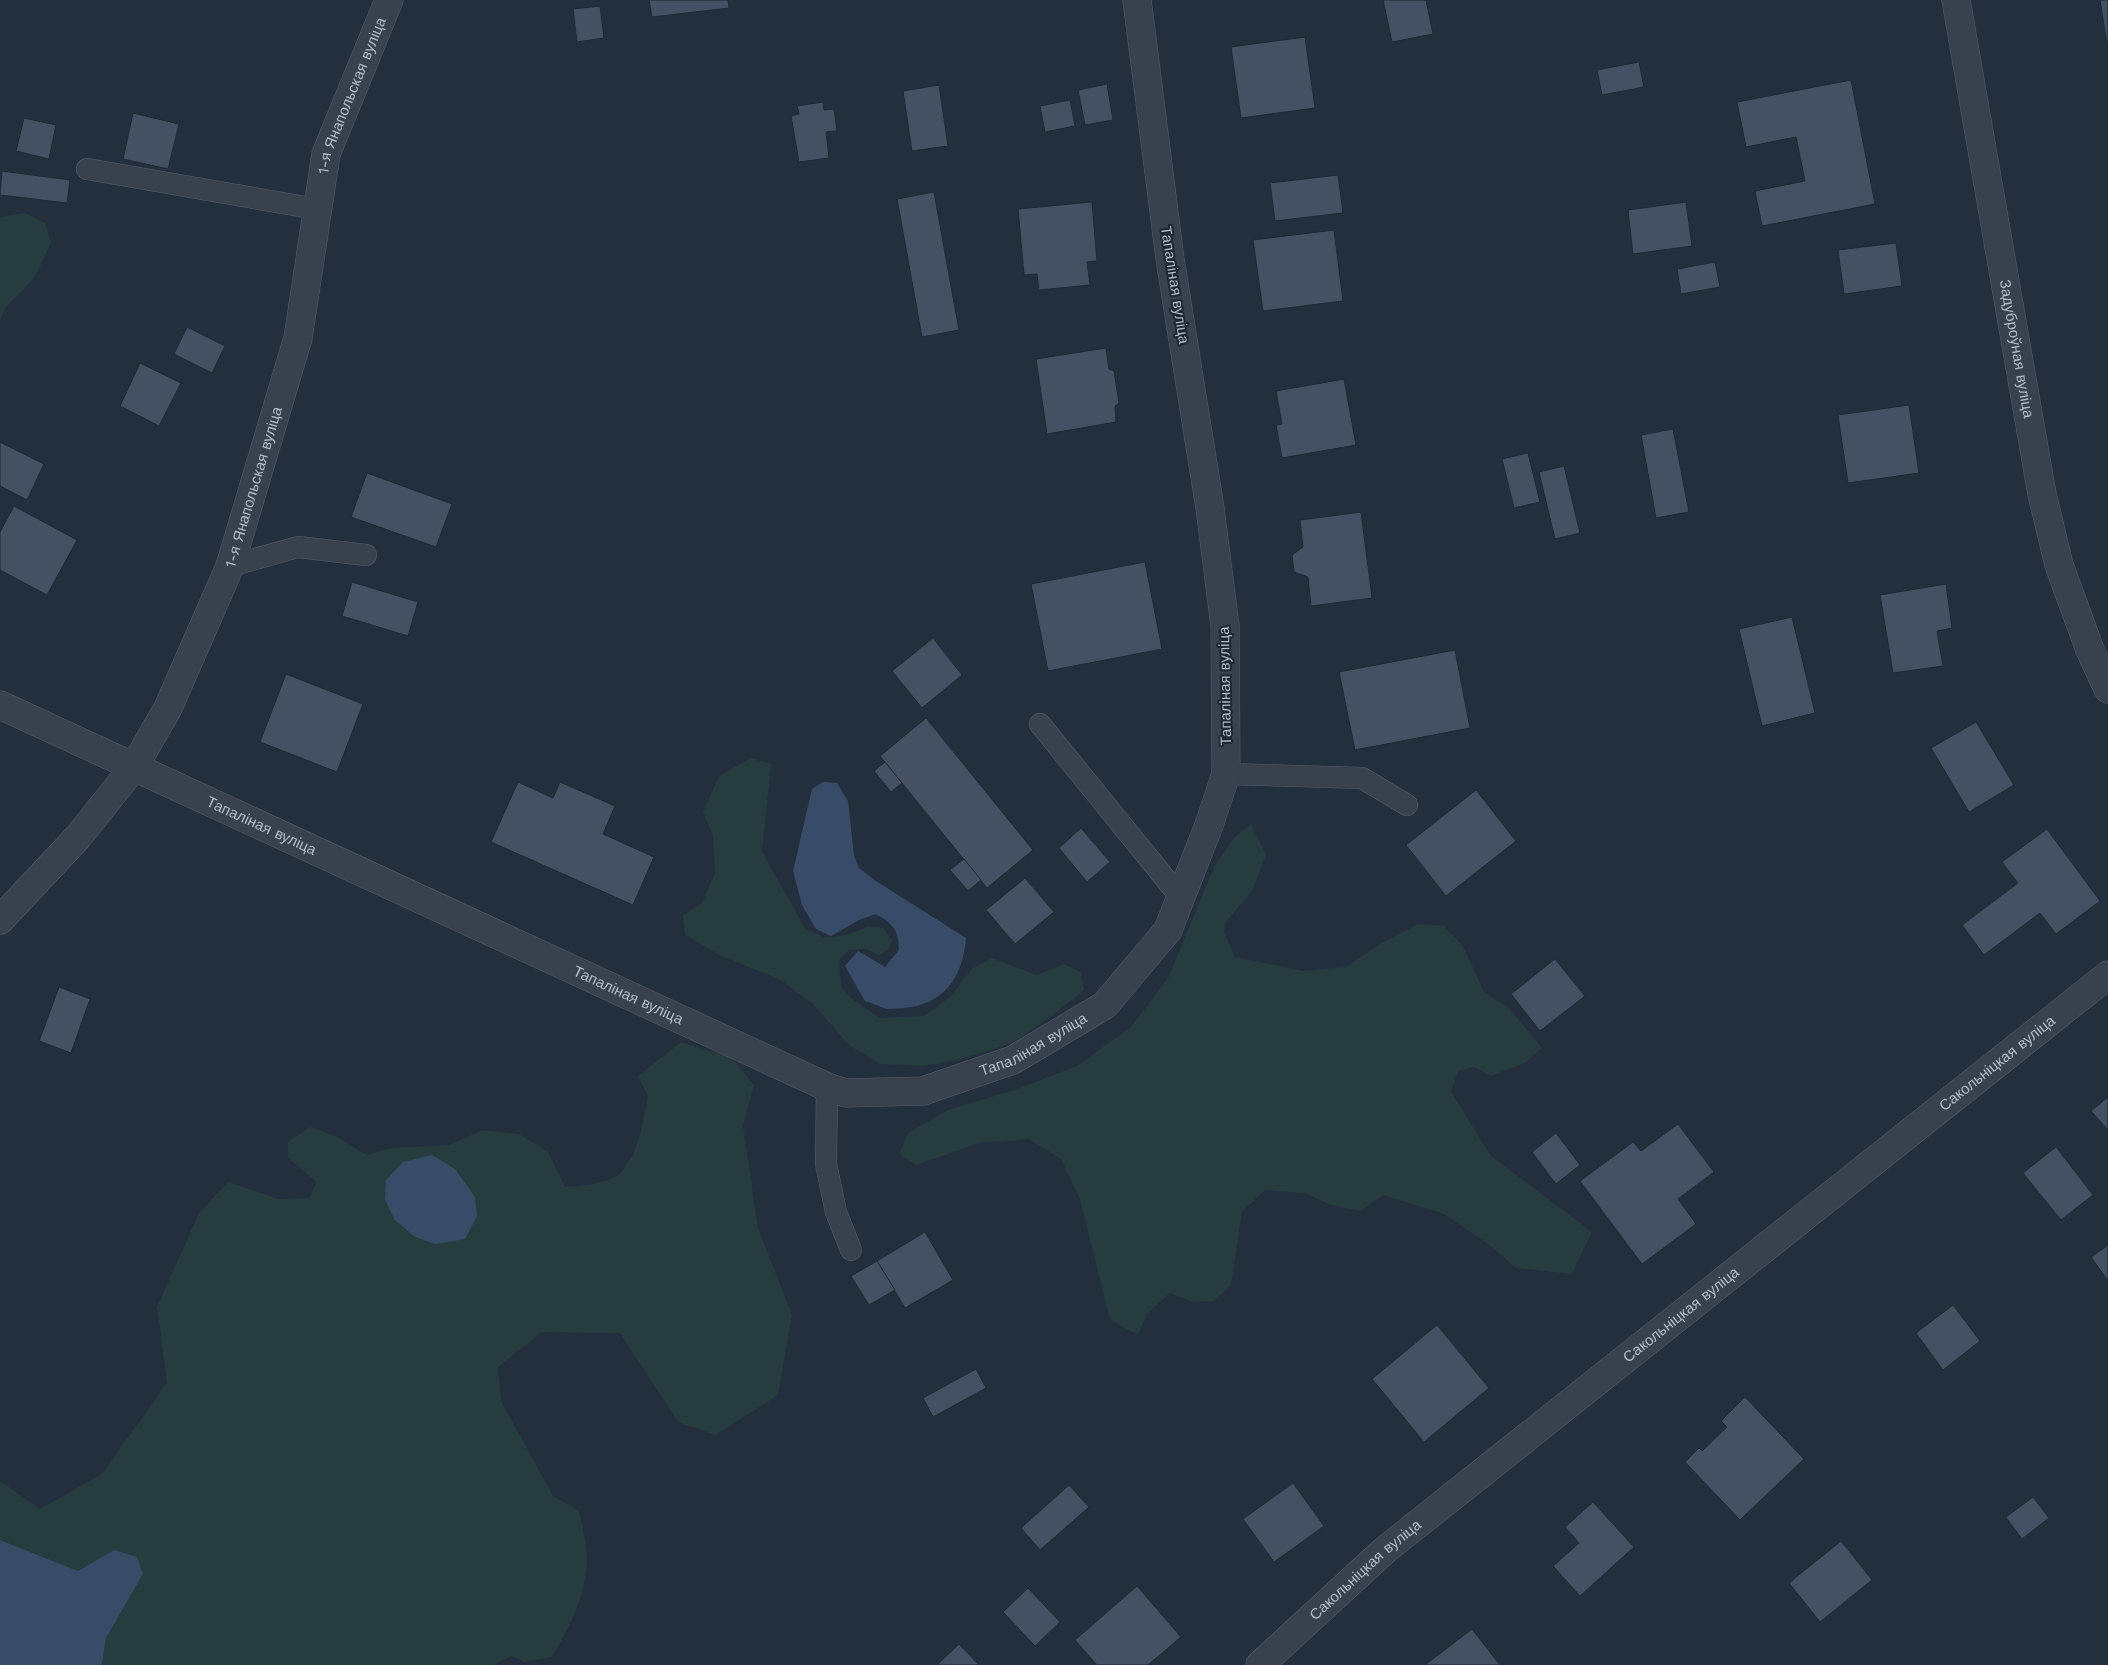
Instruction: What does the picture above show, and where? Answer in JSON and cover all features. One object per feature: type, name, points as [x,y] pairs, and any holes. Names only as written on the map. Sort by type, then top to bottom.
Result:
[{"type":"street","name":"1-я Янапольская вуліца","points":[[0,920],[78,837],[134,767],[168,708],[230,566],[298,338],[326,154],[389,0]]},
{"type":"street","name":"Тапаліная вуліца","points":[[0,706],[827,1087],[846,1093],[923,1091],[1013,1060],[1105,1005],[1168,930],[1226,774],[1225,626],[1210,508],[1170,259],[1137,0]]},
{"type":"street","name":"Задуброўная вуліца","points":[[1956,0],[2042,494],[2059,565],[2090,650],[2108,689]]},
{"type":"street","name":"Сакольніцкая вуліца","points":[[1260,1665],[1386,1550],[2108,975]]},
{"type":"lane","points":[[87,169],[317,209]]},
{"type":"lane","points":[[230,566],[298,547],[366,555]]},
{"type":"lane","points":[[1040,724],[1181,898]]},
{"type":"lane","points":[[1226,774],[1362,778],[1407,805]]},
{"type":"lane","points":[[827,1087],[826,1164],[836,1212],[851,1250]]},
{"type":"green space","points":[[25,213],[45,223],[51,243],[35,277],[5,308],[0,320],[0,217]]},
{"type":"green space","points":[[751,758],[771,764],[762,852],[805,928],[825,938],[849,934],[867,927],[883,928],[892,940],[889,949],[879,955],[866,949],[849,950],[839,961],[841,987],[851,998],[880,1018],[924,1016],[951,996],[972,969],[991,958],[1037,975],[1064,964],[1081,972],[1084,990],[1057,1012],[1012,1043],[961,1059],[924,1066],[880,1064],[849,1045],[813,1004],[779,979],[721,956],[685,935],[683,915],[702,903],[715,873],[713,836],[703,812],[719,776]]},
{"type":"green space","points":[[1251,824],[1266,855],[1252,891],[1225,923],[1224,932],[1235,957],[1304,971],[1346,967],[1382,943],[1418,924],[1444,926],[1463,946],[1484,992],[1509,1008],[1542,1048],[1525,1063],[1491,1076],[1474,1067],[1458,1071],[1451,1092],[1491,1156],[1592,1232],[1572,1274],[1516,1268],[1491,1246],[1444,1214],[1383,1195],[1361,1211],[1331,1205],[1304,1193],[1265,1190],[1242,1212],[1231,1285],[1214,1301],[1193,1302],[1170,1293],[1147,1314],[1138,1335],[1110,1320],[1080,1199],[1061,1159],[1029,1139],[979,1143],[916,1165],[899,1154],[908,1133],[948,1110],[1014,1090],[1077,1066],[1131,1027],[1168,978],[1214,867],[1234,838]]},
{"type":"green space","points":[[681,1042],[731,1057],[754,1085],[743,1125],[758,1228],[792,1315],[778,1395],[716,1435],[678,1422],[620,1333],[542,1332],[498,1367],[501,1401],[553,1496],[579,1511],[585,1540],[587,1557],[581,1597],[565,1634],[552,1657],[524,1662],[511,1656],[493,1665],[102,1665],[106,1638],[143,1574],[114,1550],[78,1571],[0,1540],[0,1481],[40,1509],[102,1474],[167,1383],[157,1307],[199,1213],[228,1182],[278,1199],[309,1198],[317,1182],[288,1158],[288,1142],[310,1127],[335,1136],[367,1155],[392,1148],[449,1145],[483,1130],[519,1134],[548,1152],[565,1187],[585,1185],[613,1178],[618,1175],[631,1158],[642,1128],[648,1096],[638,1076]]},
{"type":"water","points":[[823,782],[837,783],[848,801],[854,856],[859,868],[876,881],[966,938],[961,965],[956,976],[940,995],[930,1001],[917,1006],[887,1009],[865,1001],[845,966],[858,951],[885,967],[899,950],[898,937],[894,928],[876,914],[861,919],[831,936],[816,929],[802,905],[793,871],[812,789]]},
{"type":"water","points":[[432,1155],[455,1169],[475,1197],[477,1216],[465,1239],[435,1244],[415,1237],[395,1220],[385,1200],[386,1180],[403,1162]]},
{"type":"water","points":[[0,1540],[78,1571],[114,1550],[137,1557],[143,1574],[106,1638],[102,1665],[0,1665]]},
{"type":"building","points":[[649,0],[728,0],[729,8],[652,17]]},
{"type":"building","points":[[1383,0],[1426,0],[1433,34],[1392,42]]},
{"type":"building","points":[[2100,0],[2108,0],[2108,51]]},
{"type":"building","points":[[600,6],[604,38],[577,42],[573,9]]},
{"type":"building","points":[[1305,37],[1315,108],[1241,118],[1231,47]]},
{"type":"building","points":[[1639,62],[1644,87],[1602,95],[1597,70]]},
{"type":"building","points":[[1851,80],[1875,204],[1762,226],[1755,191],[1805,181],[1796,137],[1746,147],[1737,102]]},
{"type":"building","points":[[1107,84],[1113,120],[1085,125],[1078,90]]},
{"type":"building","points":[[939,85],[948,146],[912,151],[903,91]]},
{"type":"building","points":[[1070,100],[1075,126],[1045,132],[1040,106]]},
{"type":"building","points":[[823,102],[824,110],[834,109],[837,131],[826,132],[829,158],[799,162],[791,116],[799,114],[797,106]]},
{"type":"building","points":[[133,113],[179,124],[168,169],[123,159]]},
{"type":"building","points":[[24,118],[56,125],[49,159],[16,151]]},
{"type":"building","points":[[2,171],[70,180],[67,203],[0,195]]},
{"type":"building","points":[[1338,175],[1343,213],[1275,221],[1270,183]]},
{"type":"building","points":[[934,192],[959,330],[922,337],[897,199]]},
{"type":"building","points":[[1092,202],[1097,261],[1087,262],[1090,285],[1039,290],[1037,274],[1024,275],[1018,209]]},
{"type":"building","points":[[1686,202],[1692,246],[1633,254],[1628,210]]},
{"type":"building","points":[[1334,230],[1343,301],[1263,311],[1253,240]]},
{"type":"building","points":[[1896,243],[1902,286],[1844,294],[1838,250]]},
{"type":"building","points":[[1715,262],[1720,287],[1681,294],[1677,269]]},
{"type":"building","points":[[187,327],[225,346],[212,373],[174,354]]},
{"type":"building","points":[[1106,348],[1109,369],[1114,371],[1119,403],[1115,406],[1116,422],[1047,434],[1036,359]]},
{"type":"building","points":[[140,363],[181,383],[159,426],[120,406]]},
{"type":"building","points":[[1344,379],[1356,445],[1282,458],[1276,425],[1282,424],[1276,391]]},
{"type":"building","points":[[1909,405],[1919,473],[1848,483],[1838,415]]},
{"type":"building","points":[[1673,429],[1689,512],[1656,518],[1641,435]]},
{"type":"building","points":[[0,442],[44,464],[27,500],[0,486]]},
{"type":"building","points":[[1528,453],[1540,502],[1514,508],[1502,459]]},
{"type":"building","points":[[1564,466],[1580,533],[1555,539],[1539,472]]},
{"type":"building","points":[[367,473],[452,504],[436,547],[351,517]]},
{"type":"building","points":[[14,506],[77,540],[47,595],[0,570],[0,532]]},
{"type":"building","points":[[1361,512],[1372,598],[1311,606],[1308,577],[1294,572],[1292,555],[1303,547],[1300,520]]},
{"type":"building","points":[[1145,562],[1162,649],[1048,671],[1031,584]]},
{"type":"building","points":[[352,582],[418,602],[408,636],[342,616]]},
{"type":"building","points":[[1946,584],[1952,628],[1937,631],[1943,666],[1893,673],[1880,595]]},
{"type":"building","points":[[1792,617],[1815,713],[1762,726],[1739,629]]},
{"type":"building","points":[[933,638],[962,675],[922,708],[892,671]]},
{"type":"building","points":[[1455,650],[1470,728],[1355,750],[1339,672]]},
{"type":"building","points":[[286,674],[363,704],[337,772],[260,742]]},
{"type":"building","points":[[926,718],[1033,850],[987,888],[880,756]]},
{"type":"building","points":[[1976,722],[2014,785],[1969,812],[1931,748]]},
{"type":"building","points":[[885,762],[902,783],[891,792],[874,771]]},
{"type":"building","points":[[518,782],[553,798],[560,782],[615,806],[603,834],[654,857],[633,905],[491,842]]},
{"type":"building","points":[[1476,790],[1516,841],[1446,896],[1406,845]]},
{"type":"building","points":[[1081,828],[1110,862],[1087,882],[1059,848]]},
{"type":"building","points":[[2047,829],[2100,901],[2056,934],[2040,913],[1984,955],[1962,925],[2018,883],[2002,862]]},
{"type":"building","points":[[964,859],[981,880],[968,891],[950,870]]},
{"type":"building","points":[[1025,878],[1054,912],[1015,944],[986,910]]},
{"type":"building","points":[[1555,959],[1585,996],[1540,1031],[1511,994]]},
{"type":"building","points":[[59,987],[90,999],[71,1053],[39,1041]]},
{"type":"building","points":[[2108,1097],[2108,1130],[2091,1111]]},
{"type":"building","points":[[1678,1124],[1714,1172],[1678,1199],[1696,1224],[1642,1264],[1580,1181],[1633,1142],[1641,1151]]},
{"type":"building","points":[[1556,1133],[1580,1165],[1556,1184],[1532,1152]]},
{"type":"building","points":[[2056,1147],[2093,1195],[2061,1220],[2023,1173]]},
{"type":"building","points":[[925,1232],[953,1280],[905,1308],[877,1261]]},
{"type":"building","points":[[2108,1245],[2108,1281],[2091,1257]]},
{"type":"building","points":[[877,1261],[895,1290],[869,1305],[851,1276]]},
{"type":"building","points":[[1953,1305],[1980,1341],[1943,1370],[1916,1333]]},
{"type":"building","points":[[1437,1325],[1489,1388],[1424,1442],[1372,1379]]},
{"type":"building","points":[[976,1369],[986,1388],[933,1417],[923,1398]]},
{"type":"building","points":[[1745,1397],[1804,1459],[1740,1520],[1685,1462],[1699,1448],[1702,1451],[1727,1427],[1721,1421]]},
{"type":"building","points":[[1293,1483],[1324,1526],[1274,1562],[1243,1519]]},
{"type":"building","points":[[1069,1485],[1089,1507],[1040,1550],[1021,1528]]},
{"type":"building","points":[[2033,1497],[2049,1518],[2022,1539],[2006,1517]]},
{"type":"building","points":[[1593,1502],[1634,1547],[1580,1596],[1553,1566],[1579,1543],[1565,1527]]},
{"type":"building","points":[[1841,1541],[1872,1580],[1820,1622],[1789,1583]]},
{"type":"building","points":[[1137,1586],[1181,1637],[1148,1665],[1097,1665],[1075,1640]]},
{"type":"building","points":[[1028,1588],[1060,1622],[1035,1646],[1003,1612]]},
{"type":"building","points":[[1472,1629],[1500,1665],[1425,1665]]},
{"type":"building","points":[[959,1644],[979,1665],[937,1665]]}]
